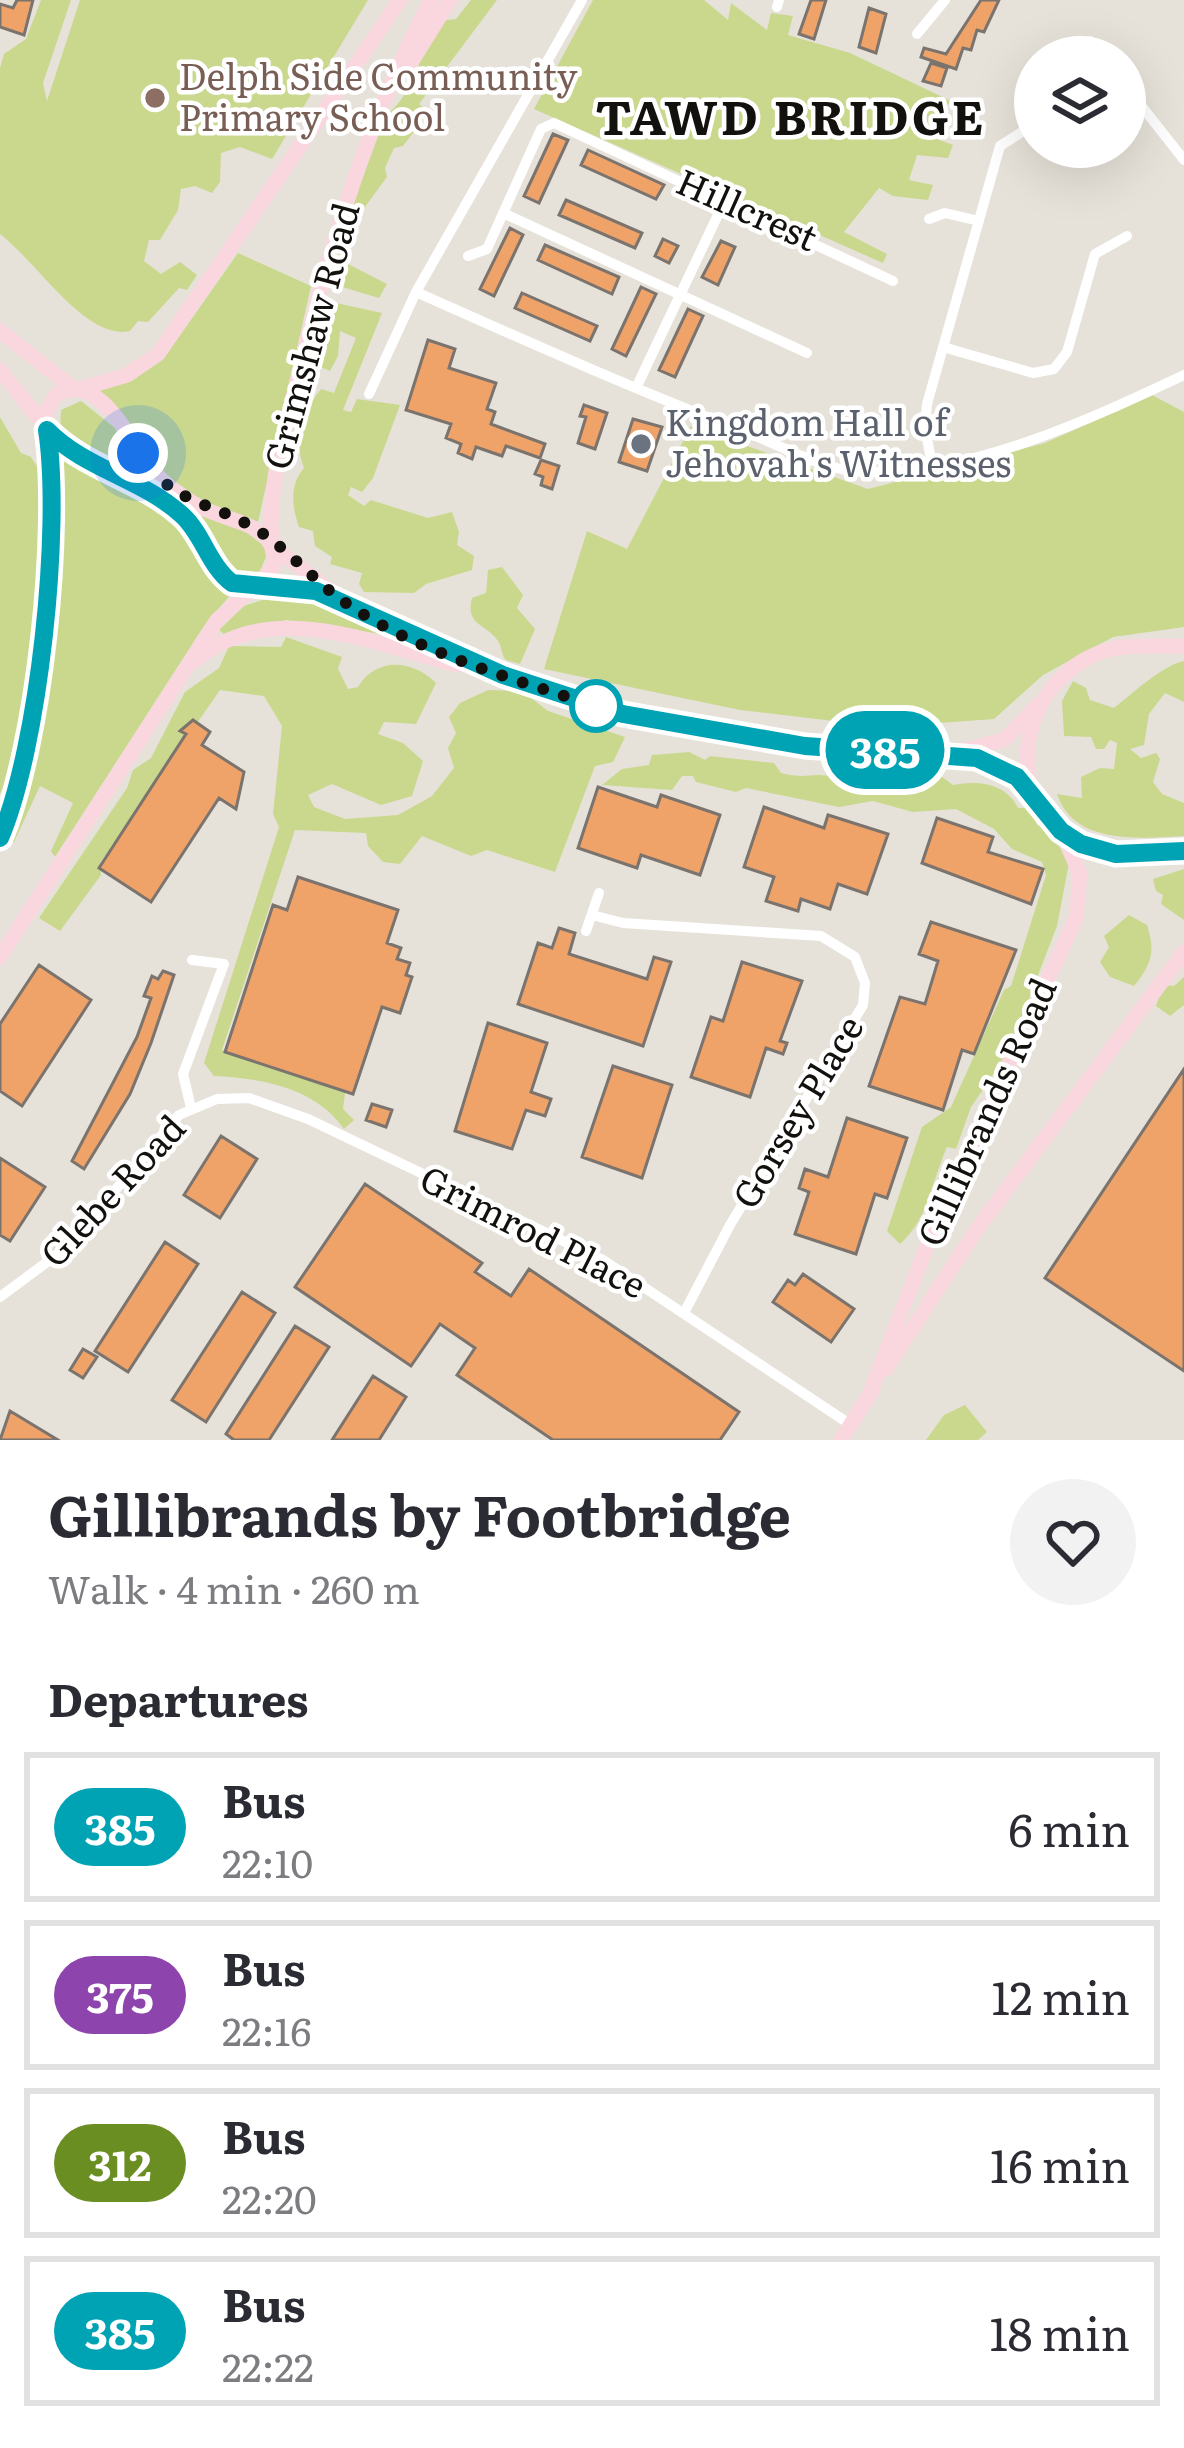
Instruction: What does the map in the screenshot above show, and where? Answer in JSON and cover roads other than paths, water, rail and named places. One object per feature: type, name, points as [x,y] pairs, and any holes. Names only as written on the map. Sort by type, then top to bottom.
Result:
[{"type":"street","points":[[293,159],[386,0]]},
{"type":"street","name":"Grimshaw Road","points":[[75,389],[127,376],[158,354],[400,0]]},
{"type":"street","name":"Grimshaw Road","points":[[273,545],[271,490],[323,271],[382,112],[431,0]]},
{"type":"street","points":[[382,112],[450,0]]},
{"type":"street","points":[[369,394],[416,292],[582,0]]},
{"type":"street","points":[[915,34],[945,0]]},
{"type":"street","points":[[1146,112],[1184,160]]},
{"type":"street","name":"Hillcrest","points":[[468,256],[484,253],[541,129],[554,123],[893,281]]},
{"type":"street","points":[[932,465],[925,416],[1000,146],[1014,137]]},
{"type":"street","points":[[637,386],[724,200]]},
{"type":"street","points":[[503,213],[807,353]]},
{"type":"street","points":[[929,219],[945,213],[980,221]]},
{"type":"street","points":[[944,347],[1033,373],[1054,370],[1067,352],[1095,254],[1127,236]]},
{"type":"street","points":[[416,292],[856,472],[932,465],[1090,419],[1184,375]]},
{"type":"street","points":[[0,331],[75,389],[106,405],[164,482],[198,506],[252,527],[344,602]]},
{"type":"street","points":[[0,370],[47,429],[73,453],[153,493],[194,527],[224,577],[256,587],[316,591],[503,675]]},
{"type":"street","points":[[0,838],[25,758],[34,700],[51,506],[48,404],[75,389]]},
{"type":"street","points":[[0,957],[217,620],[272,572],[273,545]]},
{"type":"street","points":[[183,674],[224,641],[290,626],[503,675],[684,728],[805,746],[951,752],[998,766],[1037,800],[1061,831],[1081,844],[1116,854],[1184,851]]},
{"type":"street","points":[[951,752],[1004,740],[1057,680],[1106,650],[1184,646]]},
{"type":"street","points":[[1037,705],[1026,754],[1037,800]]},
{"type":"street","name":"Gillibrands Road","points":[[870,1394],[940,1212],[1076,918],[1080,874],[1061,831]]},
{"type":"street","points":[[586,931],[599,893]]},
{"type":"street","name":"Gorsey Place","points":[[592,915],[622,923],[821,936],[848,949],[864,974],[859,1015],[730,1225],[684,1313]]},
{"type":"street","name":"Gillibrands Road","points":[[841,1440],[977,1229],[1184,952]]},
{"type":"street","name":"Glebe Road","points":[[0,1298],[66,1248],[167,1126],[191,1108],[183,1074],[224,964],[192,960]]},
{"type":"street","name":"Grimrod Place","points":[[191,1108],[234,1097],[266,1101],[603,1260],[851,1425]]},
{"type":"place","name":"Delph Side Community Primary School","points":[[155,98]]},
{"type":"place","name":"Kingdom Hall of Jehovah's Witnesses","points":[[641,444]]},
{"type":"district","name":"TAWD BRIDGE","points":[[791,118]]}]
